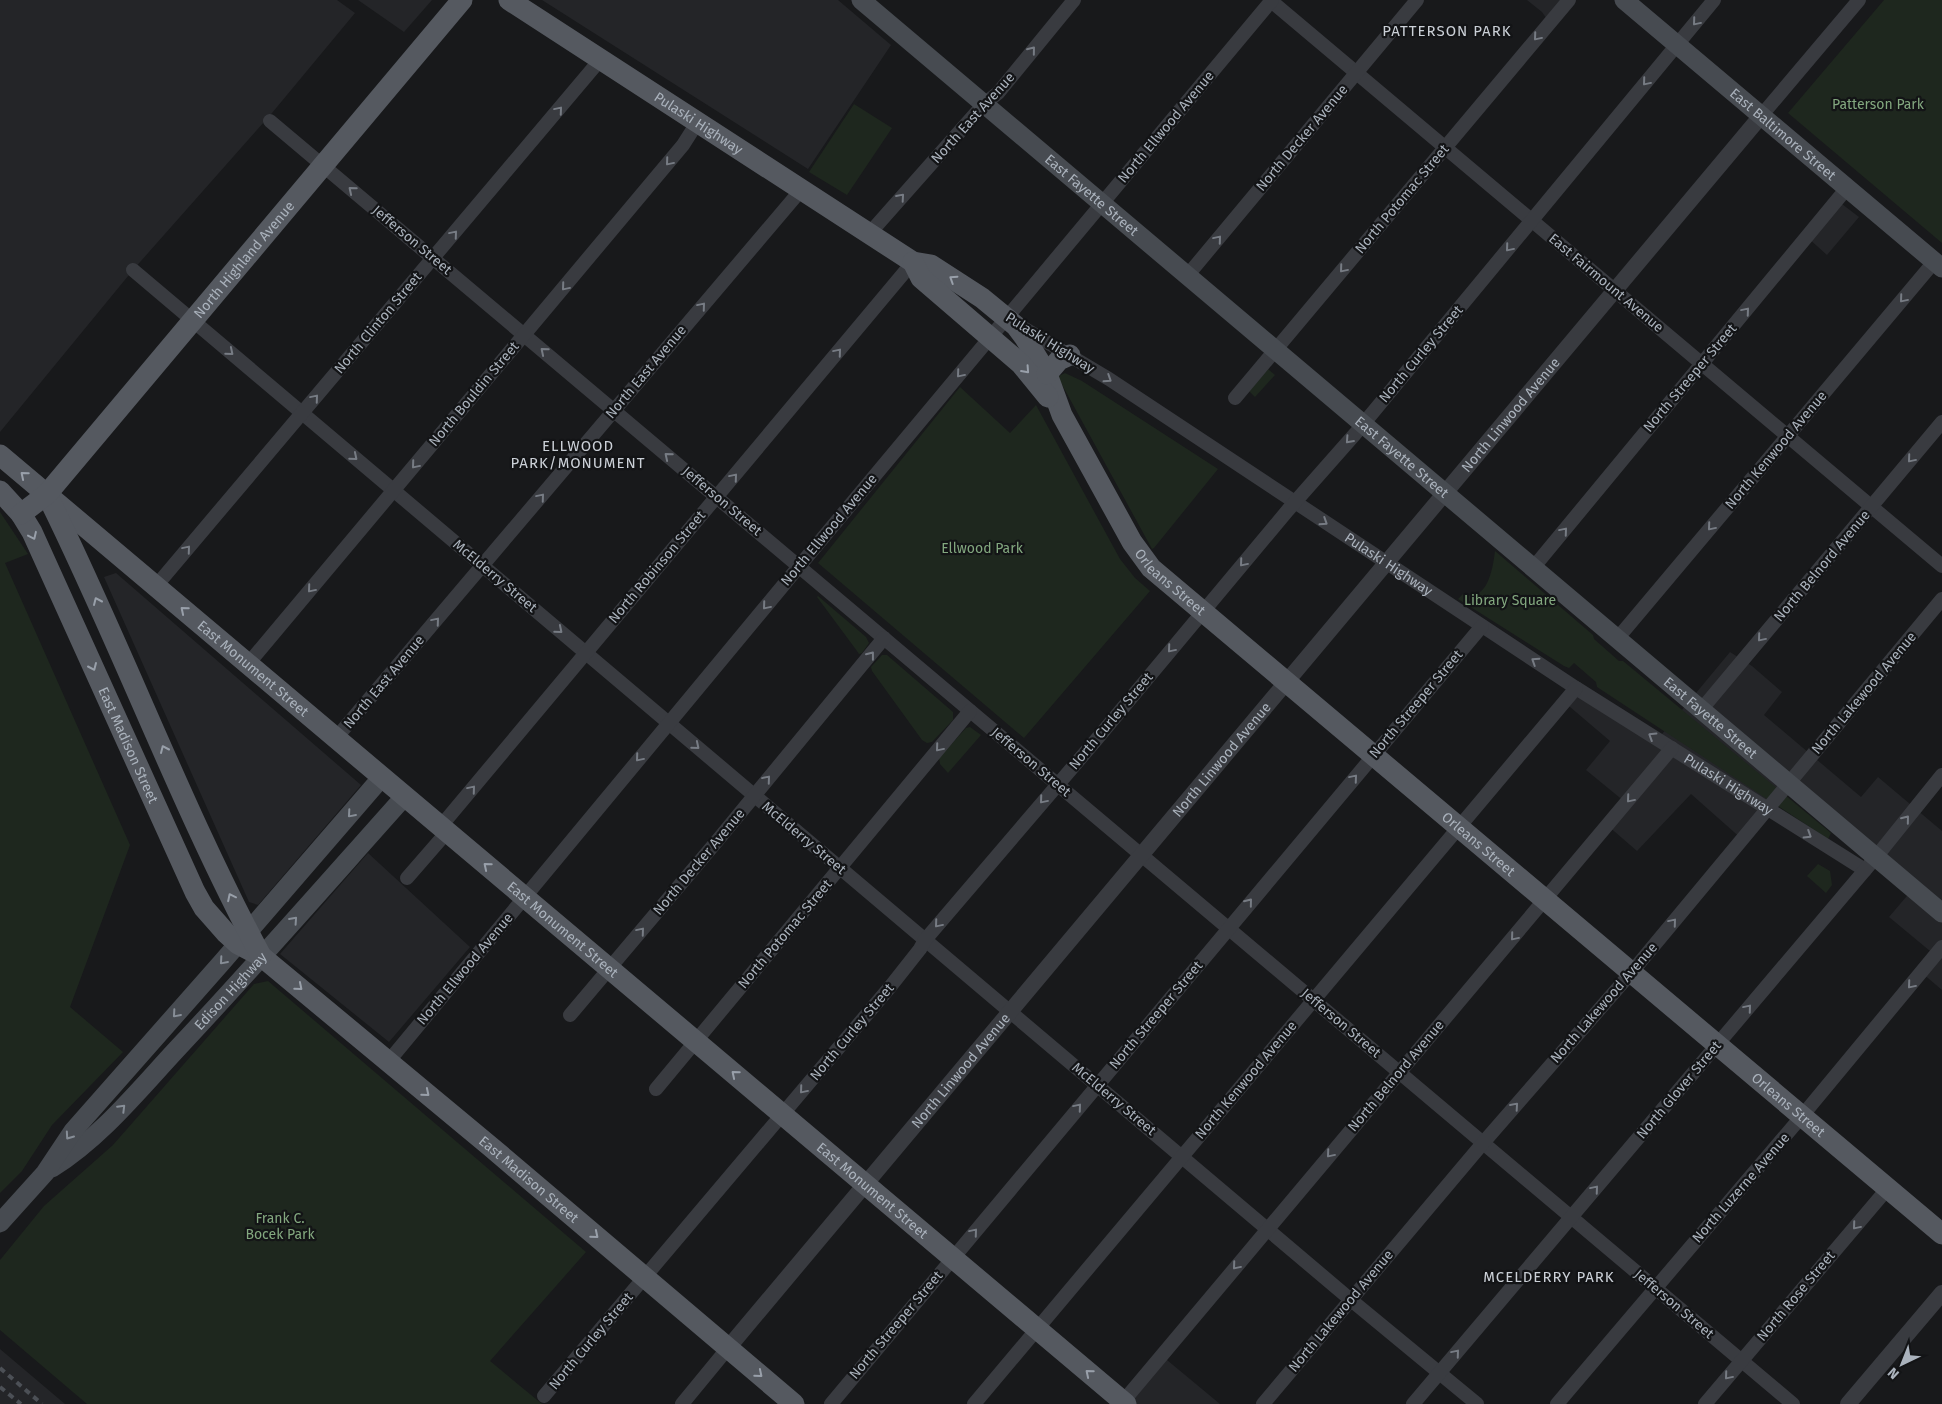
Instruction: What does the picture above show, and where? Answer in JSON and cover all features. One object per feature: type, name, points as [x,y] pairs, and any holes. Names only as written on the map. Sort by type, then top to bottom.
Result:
[{"type":"main road","name":"North Highland Avenue","points":[[21,514],[47,494],[462,0]]},
{"type":"main road","name":"Pulaski Highway","points":[[509,0],[912,262],[931,265],[982,298],[1006,318]]},
{"type":"main road","name":"East Fayette Street","points":[[861,0],[1789,783],[1870,864],[1942,912]]},
{"type":"main road","name":"East Baltimore Street","points":[[1624,0],[1938,265]]},
{"type":"main road","name":"Pulaski Highway","points":[[912,262],[921,278],[991,336]]},
{"type":"main road","points":[[946,298],[960,299],[987,318],[1006,318]]},
{"type":"main road","name":"Orleans Street","points":[[1006,318],[1025,338],[1047,374],[1062,415],[1140,555],[1164,580],[1942,1234]]},
{"type":"main road","name":"Orleans Street","points":[[991,336],[1021,364],[1062,415]]},
{"type":"main road","points":[[1047,374],[1059,360],[1070,355]]},
{"type":"main road","name":"East Monument Street","points":[[0,455],[866,1184],[1123,1403]]},
{"type":"main road","points":[[0,491],[21,514]]},
{"type":"main road","points":[[47,494],[80,560],[204,839],[243,938]]},
{"type":"main road","name":"East Madison Street","points":[[21,514],[32,532],[196,892],[215,922],[243,938],[261,956],[794,1404]]},
{"type":"main road","name":"Edison Highway","points":[[0,1223],[45,1173],[73,1131],[382,777]]},
{"type":"main road","name":"Edison Highway","points":[[45,1173],[69,1158],[127,1102],[405,796]]},
{"type":"street","name":"East Fairmount Avenue","points":[[1271,0],[1942,566]]},
{"type":"street","name":"North Ellwood Avenue","points":[[388,1062],[1271,0]]},
{"type":"street","name":"North Decker Avenue","points":[[1187,276],[1418,0]]},
{"type":"street","name":"North Potomac Street","points":[[1235,398],[1569,0]]},
{"type":"street","name":"North Curley Street","points":[[544,1396],[890,987],[925,940],[1096,740],[1294,503],[1363,425],[1714,0]]},
{"type":"street","points":[[1761,116],[1859,0]]},
{"type":"street","name":"North East Avenue","points":[[869,234],[984,104],[998,93],[1070,2]]},
{"type":"street","name":"North Clinton Street","points":[[156,586],[600,60]]},
{"type":"street","name":"North Linwood Avenue","points":[[682,1404],[1761,116]]},
{"type":"street","name":"Jefferson Street","points":[[270,120],[1793,1404]]},
{"type":"street","name":"North Bouldin Street","points":[[248,664],[683,145],[697,123]]},
{"type":"street","name":"North Streeper Street","points":[[1533,568],[1847,188]]},
{"type":"street","name":"North East Avenue","points":[[336,738],[801,190]]},
{"type":"street","name":"North Robinson Street","points":[[406,878],[585,652],[717,497],[912,262]]},
{"type":"street","name":"North Kenwood Avenue","points":[[1617,639],[1788,436],[1938,265]]},
{"type":"street","name":"McElderry Street","points":[[133,270],[1351,1300],[1477,1404]]},
{"type":"street","name":"Pulaski Highway","points":[[1006,318],[1070,355],[1576,688],[1767,808],[1870,864]]},
{"type":"street","name":"North Belnord Avenue","points":[[1701,710],[1942,422]]},
{"type":"street","name":"North Lakewood Avenue","points":[[1263,1404],[1483,1143],[1631,973],[1942,600]]},
{"type":"street","name":"North Streeper Street","points":[[831,1404],[1482,626]]},
{"type":"street","name":"North Decker Avenue","points":[[570,1015],[717,841],[884,638]]},
{"type":"street","name":"North Kenwood Avenue","points":[[974,1404],[1576,688]]},
{"type":"street","name":"North Potomac Street","points":[[656,1089],[970,711]]},
{"type":"street","name":"North Belnord Avenue","points":[[1123,1403],[1672,748]]},
{"type":"street","name":"North Glover Street","points":[[1413,1404],[1870,864],[1942,775]]},
{"type":"street","name":"North Luzerne Avenue","points":[[1557,1404],[1802,1116],[1942,947]]},
{"type":"street","name":"North Rose Street","points":[[1705,1404],[1888,1188]]},
{"type":"street","points":[[1848,1404],[1942,1293]]},
{"type":"shaded area","points":[[0,0],[337,0],[355,13],[272,113],[133,270],[0,432]]},
{"type":"shaded area","points":[[358,0],[432,0],[404,32]]},
{"type":"shaded area","points":[[542,0],[838,0],[891,45],[808,169]]},
{"type":"shaded area","points":[[1527,0],[1567,0],[1549,22],[1542,12]]},
{"type":"shaded area","points":[[1838,201],[1859,217],[1827,255],[1807,237]]},
{"type":"shaded area","points":[[116,573],[361,785],[258,905],[249,902],[104,577]]},
{"type":"shaded area","points":[[1730,652],[1752,666],[1782,692],[1764,715],[1861,797],[1878,777],[1942,831],[1942,990],[1922,973],[1936,956],[1889,917],[1912,890],[1790,785],[1743,840],[1691,794],[1637,851],[1607,825],[1625,802],[1586,770],[1610,741],[1563,701],[1575,687],[1657,740]]},
{"type":"shaded area","points":[[368,853],[470,947],[389,1042],[280,954]]},
{"type":"shaded area","points":[[0,1349],[65,1404],[0,1404]]},
{"type":"shaded area","points":[[1161,1355],[1220,1404],[1121,1404]]},
{"type":"green space","name":"Patterson Park","points":[[1884,0],[1942,0],[1942,243],[1788,113]]},
{"type":"green space","points":[[854,104],[892,128],[847,195],[809,172]]},
{"type":"green space","points":[[1268,369],[1275,375],[1255,397],[1249,391]]},
{"type":"green space","points":[[1065,373],[1082,381],[1218,469],[1154,548],[1152,549],[1060,381],[1059,376]]},
{"type":"green space","name":"Ellwood Park","points":[[960,387],[1010,433],[1036,405],[1120,559],[1135,578],[1150,591],[1024,738],[818,563]]},
{"type":"green space","points":[[0,512],[28,554],[5,563],[130,845],[70,1007],[123,1052],[52,1125],[22,1171],[0,1193]]},
{"type":"green space","name":"Library Square","points":[[1495,551],[1593,635],[1594,639],[1619,661],[1623,661],[1831,833],[1828,839],[1597,687],[1596,682],[1574,663],[1569,668],[1564,666],[1458,599],[1463,594],[1471,595],[1484,589],[1491,574]]},
{"type":"green space","points":[[818,596],[866,637],[869,643],[862,653],[859,654]]},
{"type":"green space","points":[[882,655],[887,655],[953,712],[953,720],[932,742],[927,743],[922,740],[872,671],[871,667]]},
{"type":"green space","points":[[970,727],[981,735],[948,773],[940,764],[939,758],[966,728]]},
{"type":"green space","points":[[1818,864],[1830,871],[1832,885],[1826,893],[1807,876]]},
{"type":"green space","name":"Frank C. Bocek Park","points":[[268,981],[586,1252],[490,1361],[542,1404],[87,1404],[0,1330],[0,1260],[44,1206],[113,1145],[254,984]]},
{"type":"railway","points":[[0,1368],[42,1404]]},
{"type":"railway","points":[[0,1387],[21,1404]]},
{"type":"district","name":"PATTERSON PARK","points":[[1447,31]]},
{"type":"district","name":"ELLWOOD PARK/MONUMENT","points":[[578,454]]},
{"type":"district","name":"MCELDERRY PARK","points":[[1549,1277]]}]
